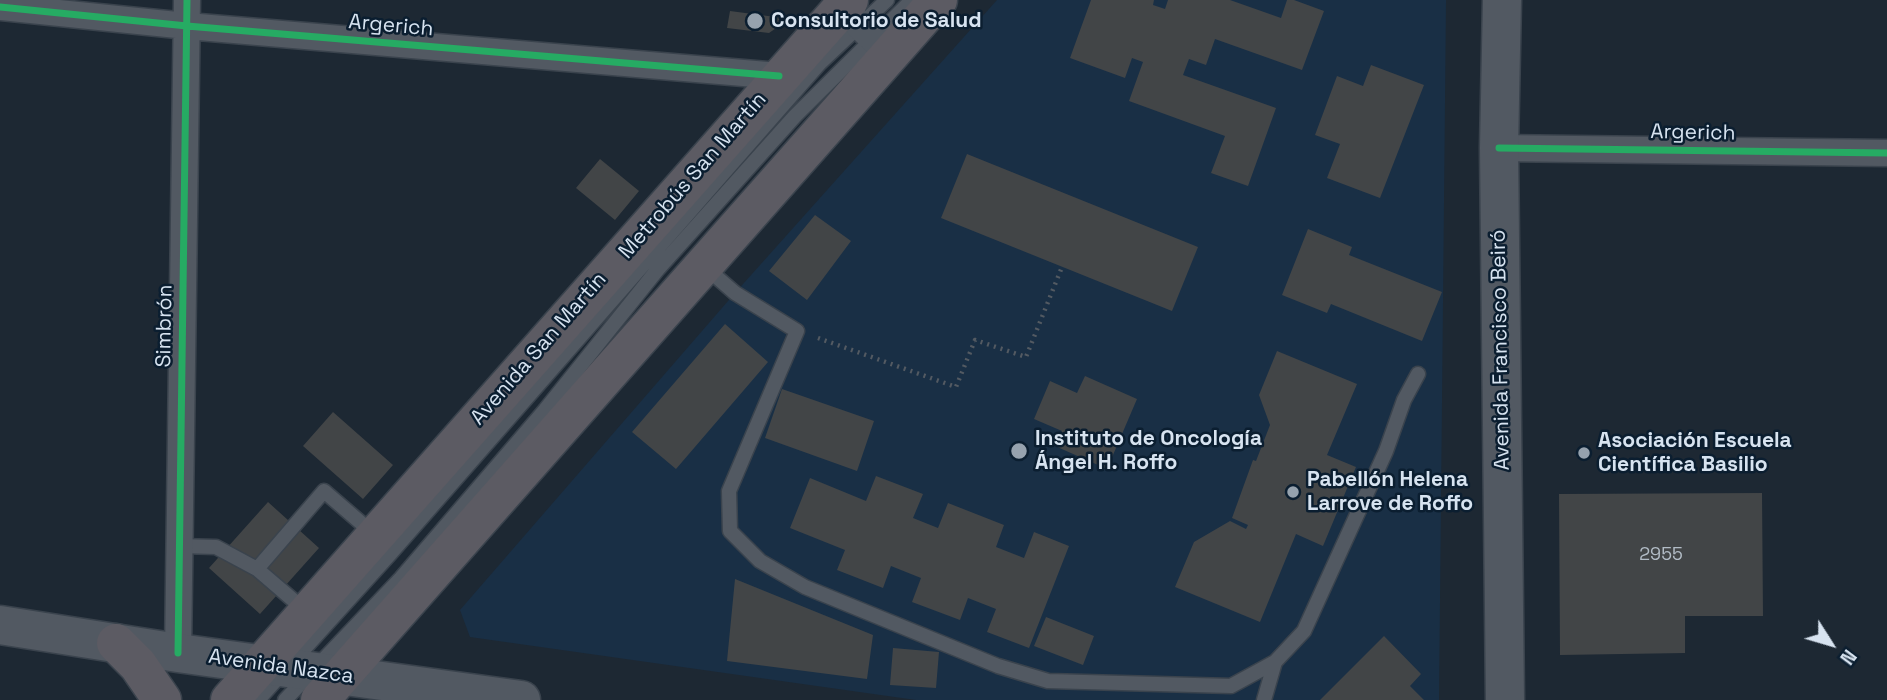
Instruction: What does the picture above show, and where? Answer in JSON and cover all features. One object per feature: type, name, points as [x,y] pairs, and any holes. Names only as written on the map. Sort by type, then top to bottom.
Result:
[{"type":"main road","name":"Avenida San Martín","points":[[295,683],[308,613],[779,76],[860,21],[937,0]]},
{"type":"main road","name":"Avenida Francisco Beiró","points":[[1502,0],[1499,148],[1505,700]]},
{"type":"main road","name":"Avenida San Martín","points":[[230,700],[295,683],[703,265],[860,21]]},
{"type":"main road","name":"Avenida Nazca","points":[[0,625],[178,653],[295,683],[521,700]]},
{"type":"main road","points":[[116,643],[138,666],[162,700]]},
{"type":"street","name":"Argerich","points":[[0,7],[187,13],[779,76]]},
{"type":"street","name":"Simbrón","points":[[178,653],[187,13]]},
{"type":"street","name":"Argerich","points":[[1499,148],[1887,152]]},
{"type":"lane","name":"Metrobús San Martín","points":[[295,683],[390,554],[811,73],[860,21],[887,0]]},
{"type":"lane","name":"Metrobús San Martín","points":[[295,683],[401,578],[545,411],[658,270],[785,126],[860,21],[912,0]]},
{"type":"lane","points":[[703,265],[734,293],[797,331],[729,491],[730,531],[760,561],[805,587],[998,666],[1048,681],[1231,686],[1275,662],[1304,631],[1385,451],[1404,400],[1418,374]]},
{"type":"lane","points":[[257,569],[324,491],[375,536]]},
{"type":"lane","points":[[180,546],[216,547],[257,569],[308,613]]},
{"type":"lane","points":[[1264,700],[1275,662]]},
{"type":"path","points":[[797,331],[956,387],[975,340],[1026,357],[1062,267]]},
{"type":"shaded area","name":"Instituto de Oncología Ángel H. Roffo","points":[[997,0],[1446,0],[1439,700],[916,700],[470,637],[460,610],[735,293]]},
{"type":"building","points":[[1091,0],[1154,0],[1153,5],[1165,9],[1168,0],[1230,0],[1281,18],[1287,0],[1294,0],[1324,11],[1302,70],[1215,39],[1206,65],[1189,59],[1183,75],[1276,108],[1248,186],[1211,173],[1225,136],[1129,101],[1143,62],[1132,58],[1125,78],[1070,58]]},
{"type":"building","name":"Consultorio de Salud","points":[[730,11],[783,18],[782,24],[769,33],[727,28]]},
{"type":"building","points":[[1371,65],[1424,85],[1380,198],[1327,178],[1340,144],[1315,135],[1337,76],[1363,86]]},
{"type":"building","points":[[967,154],[1198,247],[1172,311],[941,218]]},
{"type":"building","points":[[600,159],[639,191],[615,220],[576,188]]},
{"type":"building","points":[[815,215],[851,241],[807,300],[769,271]]},
{"type":"building","points":[[1308,229],[1352,247],[1349,255],[1442,292],[1422,341],[1331,304],[1327,313],[1282,295]]},
{"type":"building","points":[[725,324],[768,362],[676,469],[632,432]]},
{"type":"building","name":"Pabellón Helena Larrove de Roffo","points":[[1277,351],[1357,384],[1327,455],[1356,467],[1323,546],[1296,534],[1260,622],[1175,587],[1194,542],[1230,521],[1246,529],[1248,525],[1232,518],[1253,460],[1256,461],[1270,425],[1259,395]]},
{"type":"building","points":[[1085,376],[1137,399],[1107,469],[1055,446],[1062,431],[1034,419],[1050,381],[1077,393]]},
{"type":"building","points":[[782,389],[874,421],[857,471],[765,438]]},
{"type":"building","points":[[333,412],[393,465],[363,499],[303,446]]},
{"type":"building","points":[[876,476],[923,494],[913,518],[938,528],[948,503],[1004,525],[996,547],[1024,558],[1034,532],[1069,546],[1029,648],[987,632],[996,609],[968,598],[960,620],[912,602],[921,578],[891,566],[883,588],[837,570],[845,550],[790,528],[810,478],[866,501]]},
{"type":"building","points":[[1762,493],[1763,616],[1685,616],[1685,653],[1560,655],[1559,494]]},
{"type":"building","points":[[268,502],[319,548],[260,614],[209,568]]},
{"type":"building","points":[[735,579],[873,635],[867,679],[727,661]]},
{"type":"building","points":[[1046,617],[1094,636],[1083,665],[1034,646]]},
{"type":"building","points":[[1384,636],[1421,674],[1410,686],[1424,700],[1320,700]]},
{"type":"building","points":[[893,648],[939,652],[936,688],[890,685]]},
{"type":"cycle path","points":[[178,653],[187,0]]},
{"type":"cycle path","points":[[0,7],[187,26],[779,76]]},
{"type":"cycle path","points":[[1499,148],[1887,153]]},
{"type":"place","name":"Consultorio de Salud","points":[[755,21]]},
{"type":"place","name":"Instituto de Oncología Ángel H. Roffo","points":[[1019,451]]},
{"type":"place","name":"Asociación Escuela Científica Basilio","points":[[1584,453]]},
{"type":"place","name":"Pabellón Helena Larrove de Roffo","points":[[1293,492]]}]
